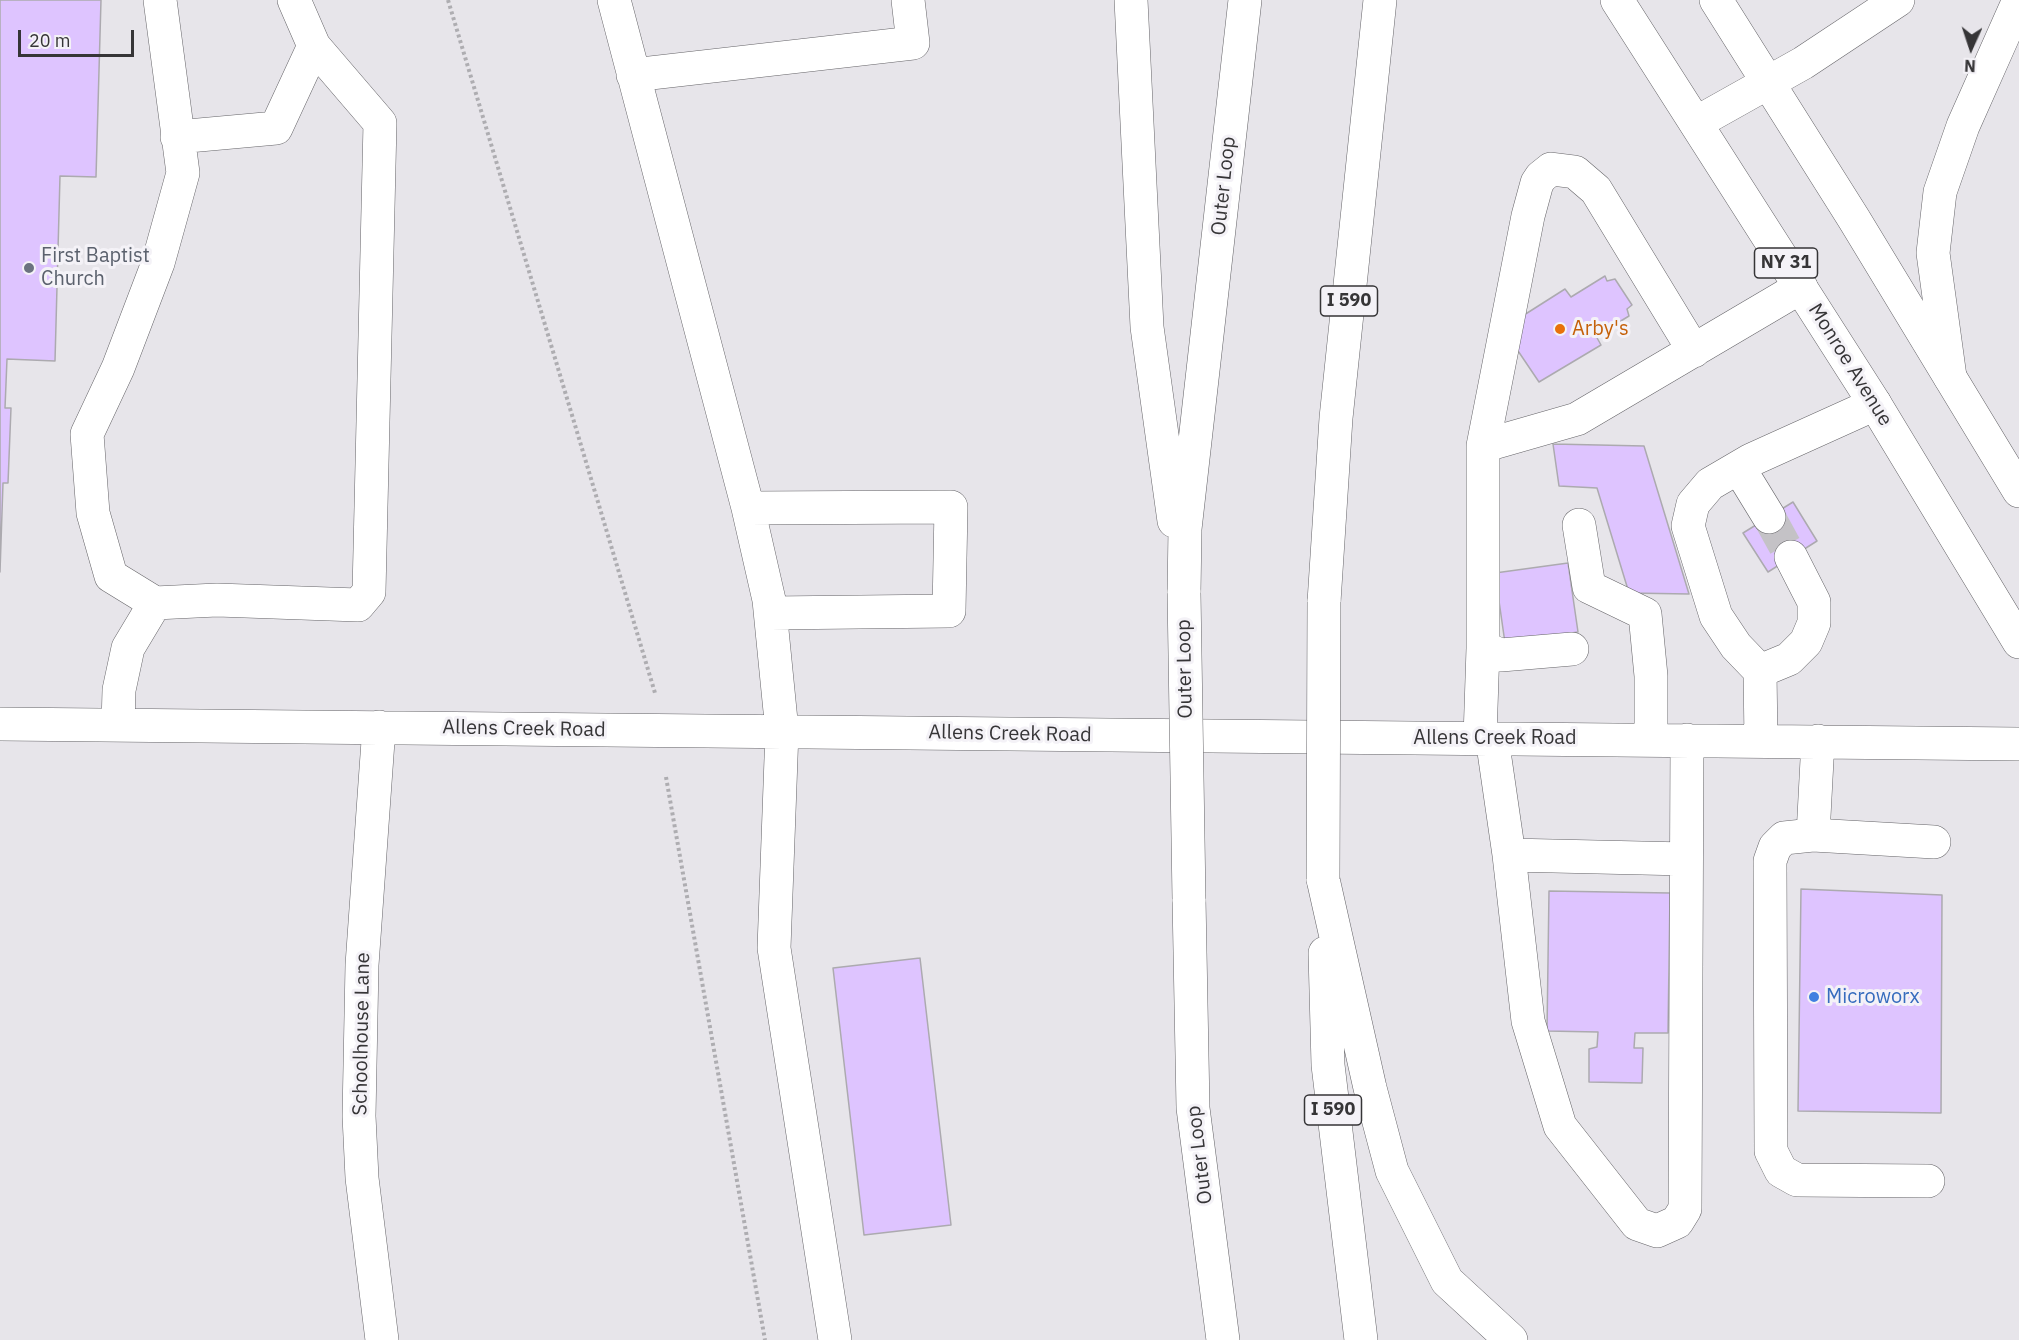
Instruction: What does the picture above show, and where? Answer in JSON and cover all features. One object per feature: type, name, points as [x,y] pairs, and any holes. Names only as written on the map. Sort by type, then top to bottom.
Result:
[{"type":"main road","points":[[160,0],[183,173],[158,263],[118,368],[87,434],[93,513],[111,576],[155,603],[216,600],[358,605],[369,592],[380,123],[314,46],[294,0]]},
{"type":"main road","points":[[614,0],[748,508],[769,600],[782,731],[774,948],[835,1340]]},
{"type":"main road","points":[[633,75],[913,43],[908,0]]},
{"type":"main road","points":[[1131,0],[1147,327],[1184,593]]},
{"type":"main road","name":"Outer Loop","points":[[1223,1340],[1193,1108],[1184,593],[1185,529],[1245,0]]},
{"type":"main road","name":"I 590","points":[[1361,1340],[1328,1065],[1323,879],[1324,602],[1336,418],[1380,0]]},
{"type":"main road","name":"Monroe Avenue","points":[[1617,0],[1875,404],[2019,642]]},
{"type":"main road","points":[[1716,0],[1950,377],[2014,472]]},
{"type":"main road","points":[[1696,123],[1767,81],[1803,63],[1898,0]]},
{"type":"main road","points":[[1950,377],[1933,254],[1940,192],[1963,126],[2019,0]]},
{"type":"main road","points":[[177,136],[276,128],[314,46]]},
{"type":"main road","points":[[1686,740],[1685,1209],[1677,1222],[1658,1231],[1637,1224],[1560,1126],[1528,1022],[1509,855],[1486,738],[1482,648],[1483,446],[1526,227],[1537,183],[1541,177],[1551,169],[1575,172],[1596,190],[1694,351]]},
{"type":"main road","points":[[1483,446],[1577,419],[1801,287]]},
{"type":"main road","points":[[1761,741],[1760,671],[1736,646],[1716,616],[1688,526],[1693,504],[1710,484],[1751,460],[1875,404]]},
{"type":"main road","points":[[1739,468],[1769,517]]},
{"type":"main road","points":[[748,508],[951,507],[949,611],[771,614]]},
{"type":"main road","points":[[1579,525],[1589,586],[1645,614],[1651,676],[1651,740]]},
{"type":"main road","points":[[1760,671],[1789,659],[1806,642],[1814,623],[1814,602],[1791,557]]},
{"type":"main road","points":[[118,725],[119,690],[128,648],[155,603]]},
{"type":"main road","points":[[1482,648],[1501,655],[1572,649]]},
{"type":"main road","name":"Allens Creek Road","points":[[0,724],[2019,744]]},
{"type":"main road","name":"Schoolhouse Lane","points":[[379,728],[362,965],[359,1116],[362,1178],[382,1340]]},
{"type":"main road","points":[[1812,835],[1818,741]]},
{"type":"main road","points":[[1928,1181],[1797,1180],[1781,1171],[1771,1151],[1770,861],[1775,847],[1784,838],[1812,835],[1934,842]]},
{"type":"main road","points":[[1509,855],[1686,859]]},
{"type":"main road","points":[[1323,879],[1370,1088],[1392,1171],[1448,1281],[1511,1340]]},
{"type":"path","points":[[448,0],[655,693]]},
{"type":"path","points":[[666,777],[765,1340]]},
{"type":"building","name":"First Baptist Church","points":[[0,0],[101,0],[96,177],[60,176],[55,361],[7,359],[5,408],[11,408],[8,483],[3,483],[0,572]]},
{"type":"building","name":"Arby's","points":[[1605,276],[1607,281],[1615,279],[1632,305],[1627,309],[1629,316],[1596,336],[1601,345],[1539,382],[1510,339],[1513,322],[1565,289],[1571,297]]},
{"type":"building","points":[[1553,444],[1644,446],[1689,594],[1629,593],[1597,488],[1559,486]]},
{"type":"building","points":[[1793,502],[1817,541],[1768,572],[1743,533]]},
{"type":"building","points":[[1568,563],[1578,632],[1505,643],[1495,573]]},
{"type":"building","points":[[1801,889],[1942,895],[1941,1113],[1798,1111]]},
{"type":"building","points":[[1549,891],[1670,893],[1668,1033],[1635,1033],[1634,1048],[1643,1048],[1642,1083],[1589,1082],[1589,1049],[1597,1047],[1598,1032],[1547,1031]]},
{"type":"building","points":[[920,958],[951,1225],[864,1235],[833,968]]},
{"type":"tunnel","points":[[1769,517],[1791,557]]},
{"type":"place","name":"First Baptist Church","points":[[29,268]]},
{"type":"place","name":"Arby's","points":[[1560,329]]},
{"type":"place","name":"Microworx","points":[[1814,997]]}]
